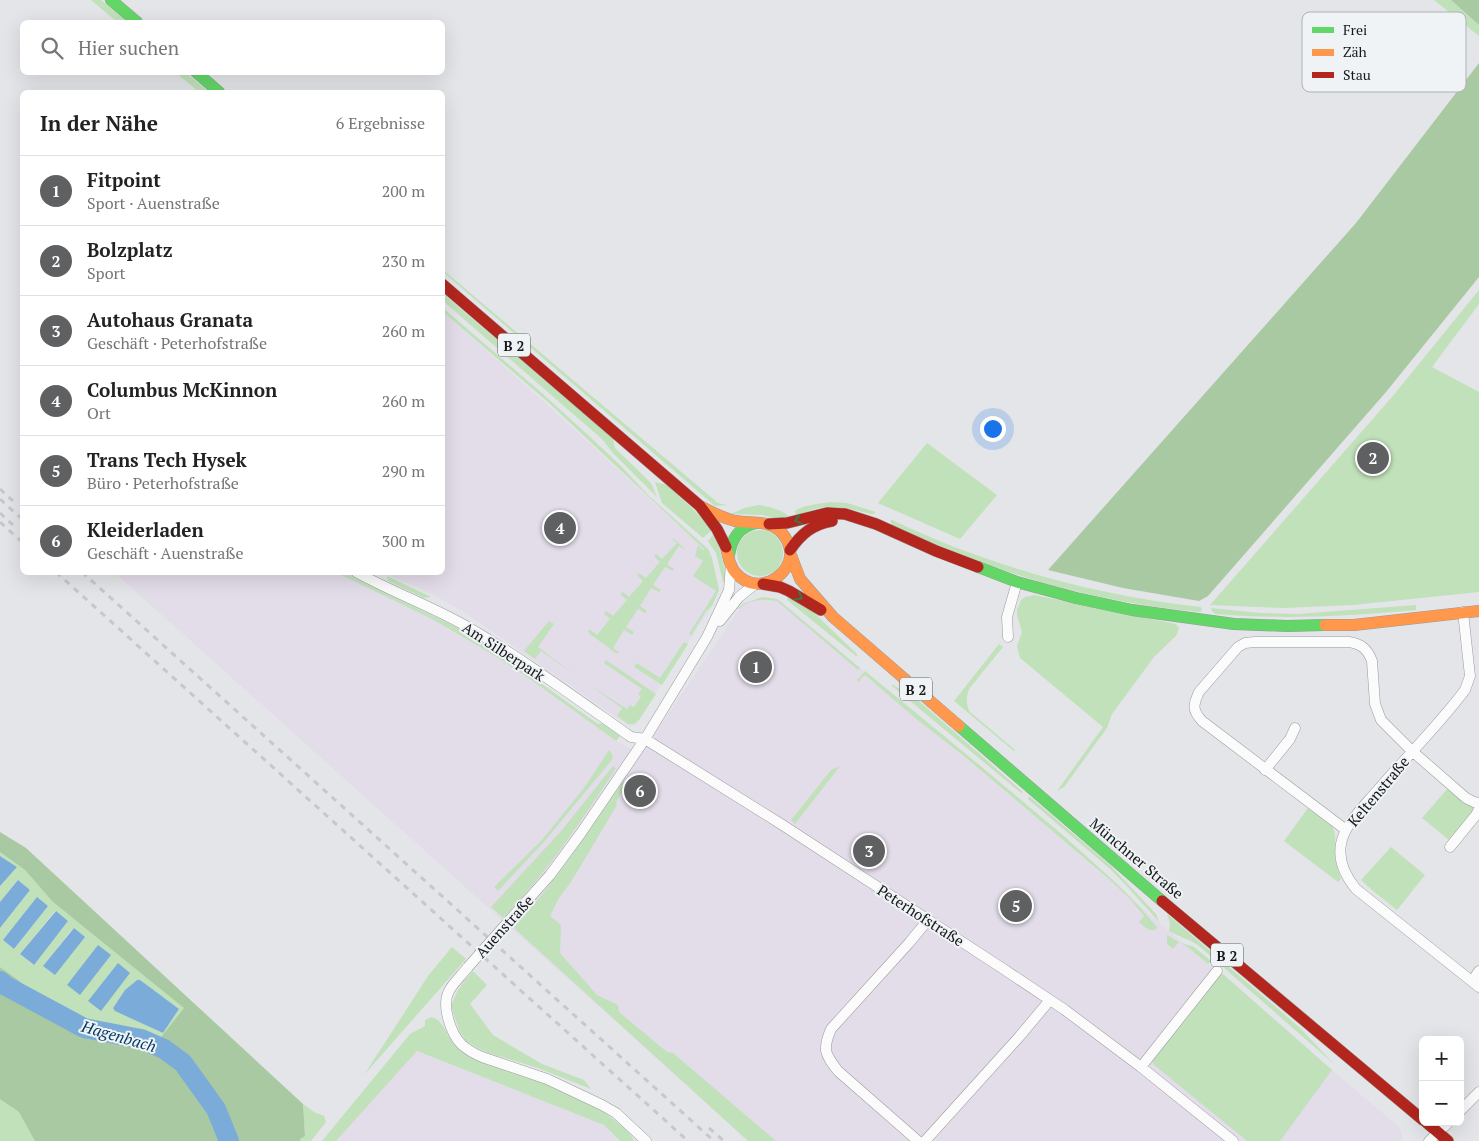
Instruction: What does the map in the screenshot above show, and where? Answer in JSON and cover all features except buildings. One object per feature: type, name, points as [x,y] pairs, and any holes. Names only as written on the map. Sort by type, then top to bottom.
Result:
[{"type":"main road","points":[[111,0],[135,20]]},
{"type":"main road","points":[[199,75],[217,90]]},
{"type":"main road","name":"B 2","points":[[445,287],[700,506],[722,537],[736,573],[743,580],[759,584]]},
{"type":"main road","name":"B 2","points":[[700,506],[731,520],[746,523],[764,523],[782,532],[790,545],[790,552]]},
{"type":"main road","points":[[730,560],[730,545],[734,536],[750,524],[787,523],[831,513],[845,514],[876,524],[936,551],[1017,582],[1076,598],[1132,610],[1234,624],[1287,626],[1354,625],[1479,610]]},
{"type":"main road","points":[[759,584],[776,580],[783,574],[788,565],[790,552],[804,532],[826,521],[860,519]]},
{"type":"main road","name":"Münchner Straße","points":[[790,552],[800,579],[834,617],[1115,861],[1419,1117]]},
{"type":"main road","name":"Münchner Straße","points":[[759,584],[780,587],[834,617]]},
{"type":"main road","points":[[1431,1126],[1448,1141]]},
{"type":"street","name":"Auenstraße","points":[[707,637],[728,590],[730,560]]},
{"type":"street","name":"Am Silberpark","points":[[362,575],[465,625],[631,737],[645,738]]},
{"type":"street","points":[[1008,637],[1007,618],[1017,582]]},
{"type":"street","name":"Auenstraße","points":[[646,1141],[616,1113],[602,1105],[547,1079],[472,1052],[462,1044],[449,1020],[446,1006],[448,992],[555,868],[645,738],[707,637],[739,597],[759,584]]},
{"type":"street","name":"Keltenstraße","points":[[1463,612],[1470,666],[1469,682],[1460,697],[1346,830],[1341,844],[1341,857],[1343,869],[1356,889],[1476,984]]},
{"type":"street","points":[[1346,830],[1265,770],[1197,716],[1194,709],[1195,700],[1241,645],[1255,642],[1349,642],[1362,645],[1372,661],[1375,704],[1378,714],[1384,723],[1412,751],[1466,798],[1479,803]]},
{"type":"street","points":[[1265,770],[1290,739],[1296,728]]},
{"type":"street","name":"Peterhofstraße","points":[[645,738],[774,819],[1050,1000],[1142,1067],[1233,1141]]},
{"type":"street","points":[[1450,847],[1476,816],[1479,808]]},
{"type":"street","points":[[918,1141],[838,1071],[827,1057],[825,1045],[831,1029],[928,920]]},
{"type":"street","points":[[1142,1067],[1217,971]]},
{"type":"street","points":[[1476,984],[1479,971]]},
{"type":"street","points":[[925,1141],[1050,1000]]},
{"type":"street","points":[[1464,1107],[1479,1092]]},
{"type":"street","points":[[1429,1141],[1445,1126]]},
{"type":"shaded area","points":[[445,314],[552,409],[708,553],[718,592],[713,604],[635,725],[630,726],[461,610],[432,594],[388,575],[445,575]]},
{"type":"shaded area","points":[[117,575],[341,575],[432,619],[487,651],[523,674],[616,741],[641,754],[743,604],[762,597],[780,600],[1400,1128],[1402,1135],[1402,1141],[749,1141]]},
{"type":"shaded area","points":[[416,1051],[604,1125],[619,1141],[336,1141]]},
{"type":"green space","points":[[91,0],[101,0],[126,20],[115,20]]},
{"type":"green space","points":[[1434,0],[1451,0],[1464,12],[1449,12]]},
{"type":"green space","points":[[1451,0],[1479,0],[1479,25],[1466,12]]},
{"type":"green space","points":[[1466,13],[1479,25],[1479,36],[1466,26]]},
{"type":"green space","points":[[1479,63],[1479,277],[1386,392],[1208,596],[1199,601],[1123,588],[1048,570],[1356,223],[1457,92],[1466,92],[1466,80]]},
{"type":"green space","points":[[178,75],[188,75],[207,90],[197,90]]},
{"type":"green space","points":[[445,272],[718,503],[727,505],[715,506],[445,274]]},
{"type":"green space","points":[[1479,290],[1479,304],[1432,367],[1479,392],[1479,592],[1353,605],[1284,608],[1210,605],[1392,397]]},
{"type":"green space","points":[[445,296],[613,439],[615,448],[651,483],[657,497],[613,453],[602,439],[445,303]]},
{"type":"green space","points":[[445,310],[543,394],[620,465],[648,495],[708,549],[712,558],[719,590],[712,606],[706,611],[691,636],[689,634],[716,591],[693,576],[703,561],[695,556],[698,545],[704,549],[548,402],[445,314]]},
{"type":"green space","points":[[927,443],[997,495],[960,539],[878,503]]},
{"type":"green space","points":[[655,482],[667,485],[712,530],[703,538],[662,503]]},
{"type":"green space","points":[[830,502],[847,503],[876,512],[870,514],[833,507],[815,509],[796,516],[795,511],[799,509]]},
{"type":"green space","points":[[759,505],[783,512],[790,517],[783,520],[762,515],[731,514],[744,508]]},
{"type":"green space","points":[[890,519],[965,551],[1042,576],[1121,595],[1201,607],[1202,610],[1200,612],[1171,609],[1113,600],[1028,578],[963,555],[892,526]]},
{"type":"green space","points":[[760,530],[773,534],[779,540],[783,553],[779,566],[773,572],[760,576],[747,572],[741,566],[737,553],[741,540],[747,534]]},
{"type":"green space","points":[[715,532],[726,573],[726,585],[723,582],[716,553],[708,541]]},
{"type":"green space","points":[[673,538],[686,550],[679,546],[667,564],[674,569],[673,571],[665,567],[653,585],[661,590],[659,592],[651,588],[640,606],[647,611],[645,613],[638,609],[626,627],[634,632],[632,635],[624,630],[613,648],[620,653],[616,653],[588,631],[589,629],[597,635],[610,619],[604,614],[606,611],[613,616],[627,600],[620,594],[623,592],[629,597],[643,581],[637,575],[639,573],[646,578],[660,562],[654,556],[656,554],[662,559],[677,543]]},
{"type":"green space","points":[[341,575],[349,575],[462,630],[490,647],[598,724],[602,723],[620,736],[616,741],[523,674],[432,619]]},
{"type":"green space","points":[[387,576],[431,597],[424,598],[388,581]]},
{"type":"green space","points":[[789,594],[810,609],[858,655],[856,656],[787,600]]},
{"type":"green space","points":[[1034,595],[1176,624],[1179,628],[1176,636],[1154,657],[1112,714],[1107,728],[1064,787],[1057,791],[1103,727],[1020,658],[1017,646],[1022,632],[1017,610],[1021,600]]},
{"type":"green space","points":[[762,597],[777,599],[860,668],[858,670],[777,601],[756,600],[737,609],[743,604]]},
{"type":"green space","points":[[1416,605],[1416,610],[1291,617],[1216,614],[1211,608],[1260,613],[1298,614]]},
{"type":"green space","points":[[549,621],[554,624],[538,647],[575,675],[541,651],[535,659],[524,651]]},
{"type":"green space","points":[[684,642],[688,644],[662,685],[634,667],[637,663],[660,678]]},
{"type":"green space","points":[[999,644],[1003,647],[969,689],[967,703],[969,711],[1014,751],[954,701]]},
{"type":"green space","points":[[606,660],[656,694],[639,720],[634,724],[628,724],[617,716],[622,708],[589,685],[627,709],[630,705],[634,707],[641,697],[638,694],[642,689],[604,663]]},
{"type":"green space","points":[[865,671],[1065,837],[1138,905],[1157,929],[1150,930],[1139,922],[1144,916],[1131,900],[1111,881],[965,757],[865,675],[859,682],[857,680]]},
{"type":"green space","points":[[892,684],[919,701],[1023,792],[1021,793],[892,686]]},
{"type":"green space","points":[[609,750],[613,756],[611,761],[543,843],[498,891],[494,887],[541,841],[584,788]]},
{"type":"green space","points":[[613,766],[616,768],[563,846],[503,918],[491,907],[562,830]]},
{"type":"green space","points":[[840,766],[795,824],[791,820],[831,770]]},
{"type":"green space","points":[[629,780],[616,802],[617,805],[571,882],[559,898],[550,916],[561,925],[560,953],[597,995],[618,1005],[619,1012],[667,1052],[673,1053],[776,1141],[748,1141],[514,928],[572,855],[622,783]]},
{"type":"green space","points":[[1449,787],[1475,809],[1449,840],[1422,818]]},
{"type":"green space","points":[[1029,796],[1110,865],[1156,914],[1159,922],[1109,868],[1028,799]]},
{"type":"green space","points":[[1308,808],[1332,826],[1334,830],[1335,855],[1341,879],[1338,882],[1284,841]]},
{"type":"green space","points":[[0,832],[26,848],[303,1104],[305,1136],[300,1141],[35,1141],[19,1112],[0,1099],[0,967],[54,1011],[112,1039],[161,1037],[184,1008],[53,902],[25,870],[0,852]]},
{"type":"green space","points":[[1391,847],[1425,875],[1397,910],[1361,880]]},
{"type":"green space","points":[[0,852],[25,870],[53,902],[185,1008],[161,1037],[112,1039],[54,1011],[0,967],[0,928],[30,890],[18,880],[0,902],[0,886],[17,867],[0,856]],"holes":[[[48,906],[14,949],[3,940]],[[55,911],[68,921],[33,965],[20,954]],[[73,928],[55,975],[44,965]],[[137,980],[140,981],[179,1009],[163,1033],[113,1008],[125,990]]]},
{"type":"green space","points":[[1167,914],[1301,1029],[1334,1064],[1199,946],[1169,931],[1170,924]]},
{"type":"green space","points":[[1167,935],[1179,942],[1173,949],[1167,944]]},
{"type":"green space","points":[[1179,942],[1194,947],[1211,961],[1208,964]]},
{"type":"green space","points":[[452,947],[466,959],[364,1075],[428,976]]},
{"type":"green space","points":[[473,971],[487,985],[470,1004],[493,1035],[542,1064],[584,1080],[591,1089],[538,1068],[488,1053],[466,1041],[459,1030],[451,1006],[457,992]]},
{"type":"green space","points":[[1223,974],[1332,1070],[1280,1141],[1247,1141],[1153,1064],[1153,1059],[1219,975]]},
{"type":"green space","points":[[0,994],[81,1141],[0,1141]]},
{"type":"green space","points":[[432,1017],[441,1024],[455,1045],[470,1057],[548,1084],[586,1101],[619,1124],[630,1134],[634,1141],[620,1141],[604,1125],[417,1051],[336,1141],[322,1141],[410,1034],[425,1026],[425,1020]]},
{"type":"green space","points":[[303,1104],[324,1116],[326,1122],[311,1141],[300,1141],[305,1136]]},
{"type":"water","points":[[0,856],[17,867],[0,886]]},
{"type":"water","points":[[18,880],[30,890],[0,928],[0,902]]},
{"type":"water","points":[[37,897],[48,906],[14,949],[3,940]]},
{"type":"water","points":[[56,911],[68,921],[34,965],[20,954]]},
{"type":"water","points":[[74,928],[85,937],[55,975],[43,966]]},
{"type":"water","points":[[98,945],[111,955],[80,995],[67,985]]},
{"type":"water","points":[[118,963],[130,973],[101,1011],[88,1001]]},
{"type":"water","points":[[137,980],[140,980],[179,1009],[163,1033],[115,1011],[113,1008],[125,990]]},
{"type":"waterway","name":"Hagenbach","points":[[0,981],[84,1028],[141,1039],[164,1049],[183,1063],[216,1109],[229,1141]]},
{"type":"railway","points":[[0,489],[13,501]]},
{"type":"railway","points":[[0,499],[20,517]]},
{"type":"railway","points":[[0,513],[13,525]]},
{"type":"railway","points":[[0,522],[20,540]]},
{"type":"railway","points":[[59,575],[688,1141]]},
{"type":"railway","points":[[85,575],[714,1141]]},
{"type":"railway","points":[[709,1128],[724,1141]]},
{"type":"traffic: fast","points":[[111,0],[135,20]]},
{"type":"traffic: fast","points":[[199,75],[217,90]]},
{"type":"traffic: fast","points":[[729,555],[737,534],[745,527],[756,523]]},
{"type":"traffic: fast","points":[[978,567],[1017,582],[1076,598],[1132,610],[1234,624],[1325,625]]},
{"type":"traffic: fast","points":[[959,726],[1162,901]]},
{"type":"traffic: slow","points":[[700,506],[731,520],[772,526],[782,533],[788,541],[790,557],[786,568],[775,579],[761,584],[747,582],[733,569],[726,547]]},
{"type":"traffic: slow","points":[[791,555],[800,579],[833,617],[959,726]]},
{"type":"traffic: slow","points":[[1325,625],[1354,625],[1479,611]]},
{"type":"traffic: jam","points":[[445,287],[700,506],[717,529],[726,547]]},
{"type":"traffic: jam","points":[[769,524],[787,523],[827,513],[845,514],[876,524],[936,551],[978,567]]},
{"type":"traffic: jam","points":[[790,550],[813,527],[832,521]]},
{"type":"traffic: jam","points":[[763,584],[780,587],[789,591],[821,610]]},
{"type":"traffic: jam","points":[[1162,901],[1419,1117]]},
{"type":"traffic: jam","points":[[1431,1126],[1448,1141]]},
{"type":"place","name":"Bolzplatz","points":[[1373,458]]},
{"type":"place","name":"Columbus McKinnon","points":[[560,528]]},
{"type":"place","name":"Fitpoint","points":[[756,667]]},
{"type":"place","name":"Kleiderladen","points":[[640,791]]},
{"type":"place","name":"Autohaus Granata","points":[[869,851]]},
{"type":"place","name":"Trans Tech Hysek","points":[[1016,906]]}]
